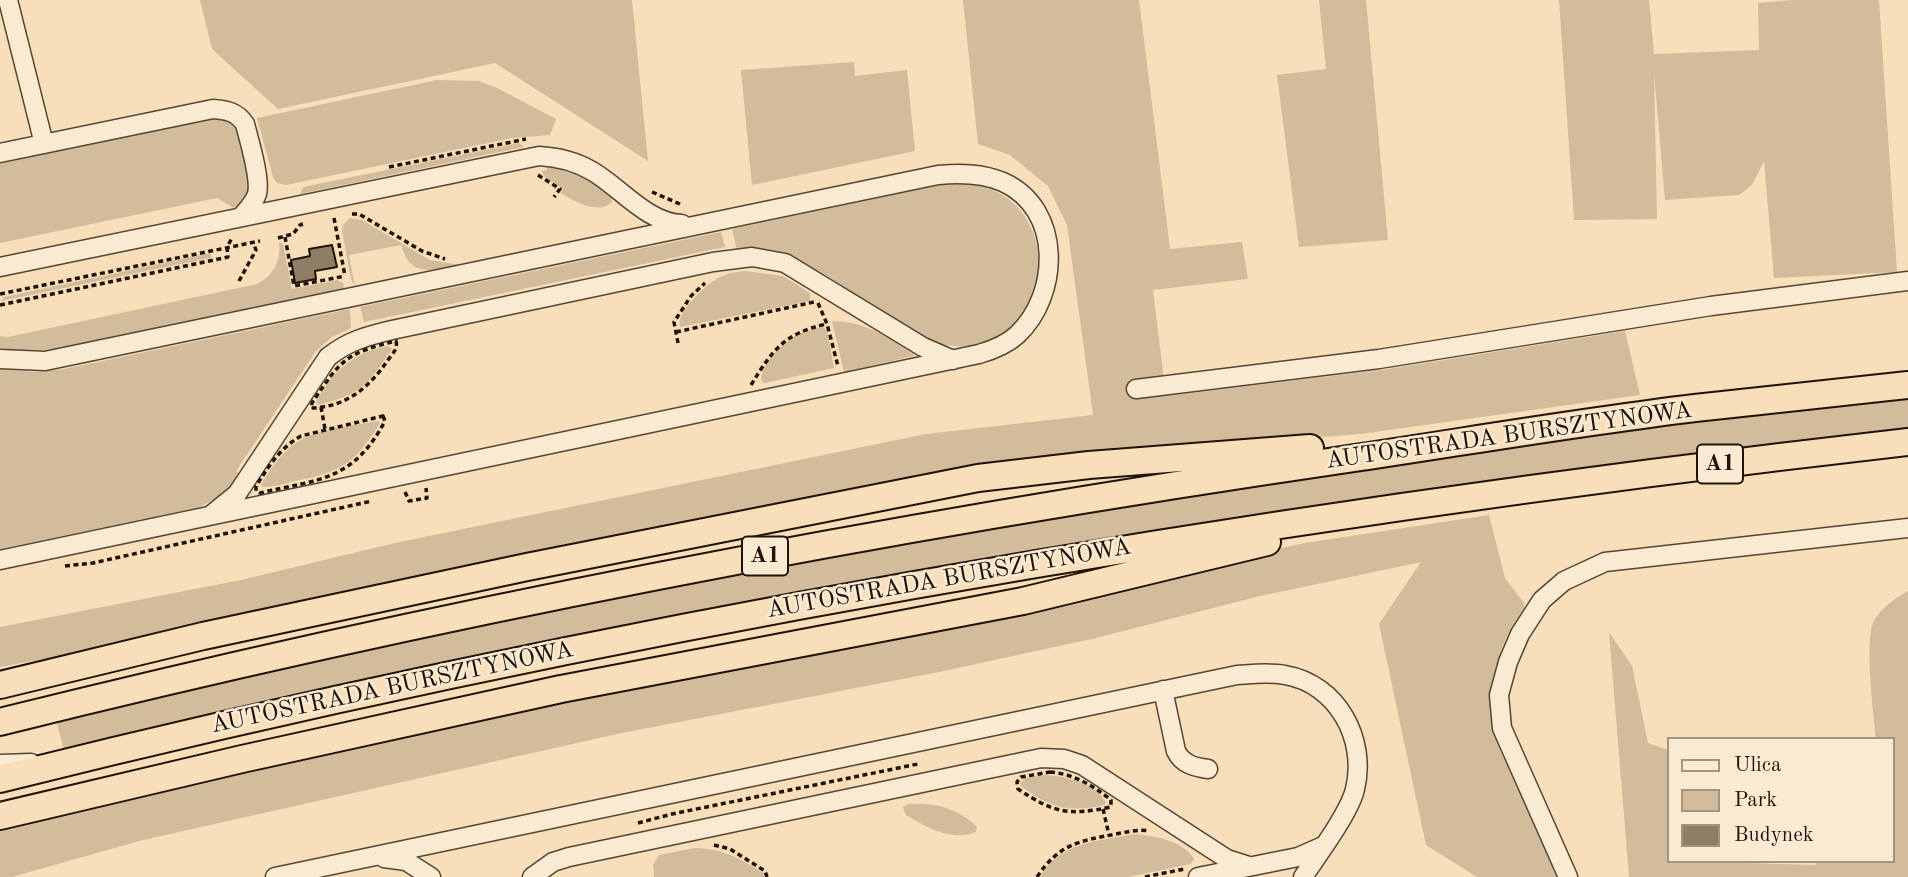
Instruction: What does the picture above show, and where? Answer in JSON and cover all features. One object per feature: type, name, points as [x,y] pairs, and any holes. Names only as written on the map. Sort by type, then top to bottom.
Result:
[{"type":"highway","name":"AUTOSTRADA BURSZTYNOWA","points":[[0,722],[247,662],[743,560],[1116,493],[1692,409],[1908,385]]},
{"type":"highway","points":[[0,685],[203,636],[513,570],[978,478],[1089,465],[1538,431]]},
{"type":"highway","name":"AUTOSTRADA BURSZTYNOWA","points":[[0,779],[214,726],[478,668],[802,605],[1144,545],[1533,488],[1908,442]]},
{"type":"highway","points":[[0,816],[192,770],[561,689],[1036,598],[1246,547],[1533,488]]},
{"type":"street","points":[[8,0],[44,144]]},
{"type":"street","points":[[0,153],[213,109],[230,111],[239,116],[245,124],[258,182],[258,192],[241,217]]},
{"type":"street","points":[[0,267],[539,156],[570,160],[593,172],[663,220],[699,224]]},
{"type":"street","points":[[0,359],[45,361],[939,175],[980,175],[1005,183],[1021,196],[1043,223],[1049,258],[1048,283],[1040,306],[1016,337],[1001,347],[953,360],[432,471],[0,560]]},
{"type":"street","points":[[209,517],[237,494],[328,357],[360,337],[392,330],[752,257],[785,263],[923,348],[953,360]]},
{"type":"street","points":[[1136,389],[1380,359],[1711,306],[1908,281]]},
{"type":"street","points":[[1568,877],[1502,727],[1501,717],[1499,695],[1508,662],[1520,634],[1542,600],[1564,581],[1605,562],[1908,528]]},
{"type":"street","points":[[275,877],[1163,690],[1260,673],[1286,675],[1306,681],[1325,694],[1347,717],[1356,745],[1358,765],[1355,791],[1303,877]]},
{"type":"street","points":[[1163,690],[1175,751],[1180,759],[1188,764],[1208,769]]},
{"type":"street","points":[[0,736],[55,708]]},
{"type":"street","points":[[532,877],[553,862],[569,857],[1041,758],[1064,759],[1082,765],[1227,859],[1249,866]]},
{"type":"street","points":[[0,764],[67,762]]},
{"type":"street","points":[[1191,873],[1298,857],[1324,845]]},
{"type":"street","points":[[372,856],[406,861],[431,877]]},
{"type":"path","points":[[348,215],[359,214],[422,251],[446,259]]},
{"type":"path","points":[[323,220],[341,216]]},
{"type":"path","points":[[334,218],[349,288]]},
{"type":"path","points":[[278,238],[293,234],[300,225],[311,222]]},
{"type":"path","points":[[285,236],[294,286],[345,276]]},
{"type":"path","points":[[0,294],[260,241]]},
{"type":"path","points":[[239,281],[256,250],[253,242]]},
{"type":"path","points":[[0,305],[228,257],[227,247]]},
{"type":"path","points":[[678,343],[674,322],[691,296],[707,281]]},
{"type":"path","points":[[816,294],[828,324],[839,370]]},
{"type":"path","points":[[676,332],[817,302]]},
{"type":"path","points":[[760,388],[747,391],[770,354],[790,336],[828,324]]},
{"type":"path","points":[[397,342],[396,349],[370,385],[346,401],[321,407],[313,409],[311,405],[335,369],[346,358],[363,349],[397,342]]},
{"type":"path","points":[[321,407],[325,429]]},
{"type":"path","points":[[385,417],[381,428],[361,457],[338,474],[260,493],[256,491],[260,480],[281,451],[301,436],[325,429],[385,417]]},
{"type":"path","points":[[398,490],[406,493],[409,501],[427,498],[426,485],[433,482],[432,471]]},
{"type":"path","points":[[56,566],[81,565],[356,507],[382,497]]},
{"type":"path","points":[[1063,773],[1089,783],[1111,800],[1111,807],[1103,809],[1077,813],[1052,809],[1018,789],[1017,782],[1025,776],[1063,773]]},
{"type":"path","points":[[1103,809],[1109,835]]},
{"type":"path","points":[[1037,877],[1051,859],[1070,845],[1138,830],[1157,833]]},
{"type":"path","points":[[711,845],[730,849],[765,871],[767,877]]},
{"type":"path","points":[[1145,877],[1191,873]]},
{"type":"green space","points":[[200,0],[632,0],[648,161],[495,63],[278,109],[212,49]]},
{"type":"green space","points":[[963,0],[1139,0],[1170,249],[1242,242],[1248,279],[1153,290],[1166,396],[1382,370],[1625,331],[1640,395],[1360,434],[1166,450],[0,667],[0,627],[241,580],[395,543],[926,434],[1093,415],[1067,225],[1048,186],[1010,155],[978,144]]},
{"type":"green space","points":[[1319,0],[1366,0],[1388,240],[1299,247],[1277,75],[1326,69]]},
{"type":"green space","points":[[1559,0],[1649,0],[1654,54],[1759,50],[1758,3],[1793,0],[1879,0],[1897,272],[1774,278],[1764,161],[1752,185],[1739,195],[1665,200],[1654,73],[1657,219],[1574,220]]},
{"type":"green space","points":[[854,62],[855,76],[907,70],[915,151],[752,185],[741,70]]},
{"type":"green space","points":[[437,80],[479,81],[497,88],[556,119],[550,135],[512,138],[286,185],[277,183],[273,177],[257,118]]},
{"type":"green space","points":[[217,117],[236,127],[246,160],[250,188],[243,202],[237,207],[234,208],[217,198],[0,243],[0,164]]},
{"type":"green space","points":[[519,143],[524,147],[300,194],[303,187]]},
{"type":"green space","points":[[547,166],[565,169],[588,179],[611,193],[612,202],[606,206],[593,207],[573,200],[561,193],[563,189],[544,176],[542,171],[547,170]]},
{"type":"green space","points":[[949,183],[992,190],[1021,211],[1036,242],[1038,276],[1027,308],[1005,333],[972,346],[929,341],[836,281],[786,255],[761,249],[737,250],[732,229]]},
{"type":"green space","points":[[350,218],[362,220],[430,260],[460,265],[432,270],[417,268],[405,256],[401,245],[349,255],[355,287],[342,231],[343,225]]},
{"type":"green space","points":[[721,232],[725,247],[364,322],[360,307]]},
{"type":"green space","points":[[279,243],[283,244],[292,289],[337,280],[343,283],[344,289],[57,349],[24,351],[0,348],[0,336],[8,337],[257,284],[275,267],[279,256]]},
{"type":"green space","points":[[210,253],[210,258],[1,301],[4,297]]},
{"type":"green space","points":[[745,271],[783,276],[810,293],[810,301],[680,327],[682,314],[687,306],[709,284],[722,276]]},
{"type":"green space","points":[[350,309],[351,328],[332,337],[316,351],[236,471],[241,475],[230,490],[200,507],[0,549],[0,369],[35,372],[64,369]]},
{"type":"green space","points":[[832,321],[866,327],[914,356],[844,372]]},
{"type":"green space","points":[[823,327],[827,331],[834,368],[762,382],[767,362],[785,343],[806,331]]},
{"type":"green space","points":[[388,346],[392,349],[362,386],[344,397],[318,405],[316,403],[329,382],[345,365],[365,353]]},
{"type":"green space","points":[[1908,398],[1908,429],[1442,487],[992,559],[240,709],[64,750],[56,720],[546,611],[842,553],[1107,507],[1374,466],[1640,430]]},
{"type":"green space","points":[[380,422],[379,425],[370,439],[344,465],[311,478],[262,487],[261,484],[277,461],[297,442],[330,429]]},
{"type":"green space","points":[[1489,515],[1505,578],[1524,603],[1524,609],[1501,650],[1493,696],[1561,877],[1477,877],[1426,845],[1379,624],[1421,562],[1256,597],[1096,638],[944,671],[617,734],[143,840],[12,877],[0,877],[0,830],[89,804],[1305,543]]},
{"type":"green space","points":[[1908,591],[1908,877],[1629,877],[1609,632],[1632,666],[1648,743],[1666,749],[1666,863],[1894,863],[1894,737],[1876,737],[1870,677],[1870,642],[1875,619]]},
{"type":"green space","points":[[1045,775],[1071,779],[1088,786],[1102,796],[1106,803],[1080,809],[1060,807],[1021,786],[1020,783],[1025,778]]},
{"type":"green space","points":[[909,804],[936,805],[954,811],[970,820],[977,827],[976,832],[958,835],[930,828],[906,815],[903,807]]},
{"type":"green space","points":[[1134,834],[1175,843],[1194,859],[1191,864],[1128,877],[1040,877],[1048,865],[1069,850],[1094,841]]},
{"type":"green space","points":[[695,848],[731,855],[764,873],[764,877],[654,877],[653,865],[659,855]]},
{"type":"building","points":[[332,245],[337,267],[315,271],[316,279],[295,283],[291,260],[310,256],[309,249]]}]
